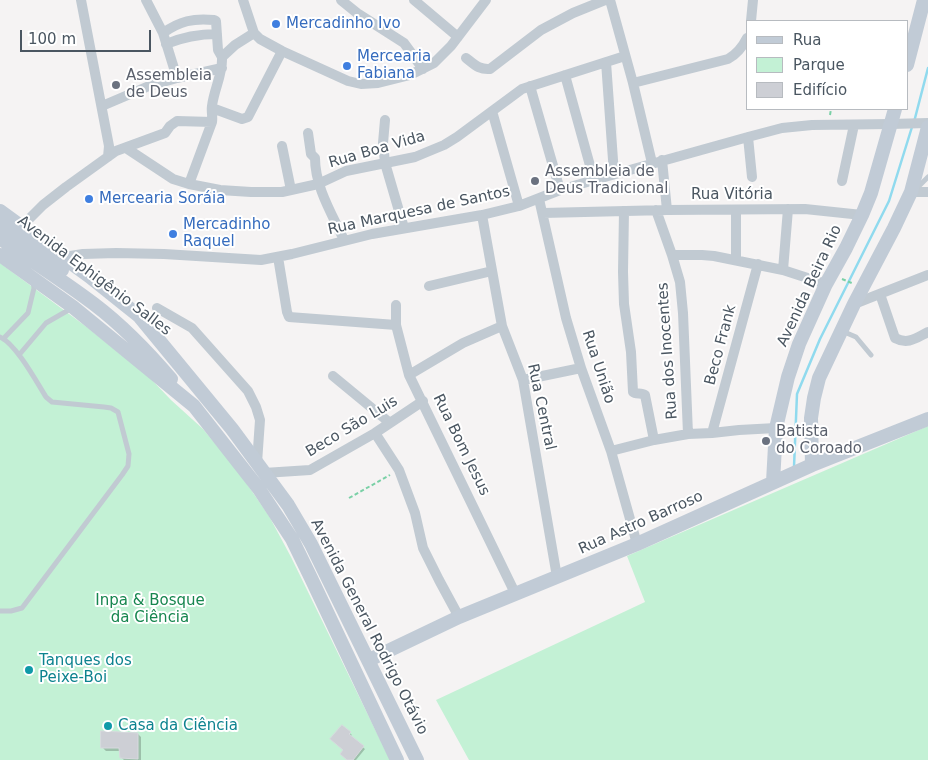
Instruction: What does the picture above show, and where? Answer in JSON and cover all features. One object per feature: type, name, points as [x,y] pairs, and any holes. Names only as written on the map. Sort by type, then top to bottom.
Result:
[{"type":"main road","points":[[908,61],[924,0]]},
{"type":"main road","name":"Avenida Beira Rio","points":[[773,482],[776,428],[788,377],[799,344],[826,284],[862,216],[871,194],[898,124],[895,110]]},
{"type":"main road","points":[[812,465],[811,418],[819,378],[854,304],[894,228],[911,189],[925,124]]},
{"type":"main road","name":"Avenida General Rodrigo Otávio","points":[[0,211],[64,257],[139,316],[232,429],[288,505],[312,544],[417,760]]},
{"type":"main road","name":"Avenida Ephigênio Salles","points":[[0,226],[117,311],[168,352]]},
{"type":"main road","name":"Avenida Ephigênio Salles","points":[[0,238],[88,300],[123,328],[154,359],[194,406]]},
{"type":"main road","name":"Avenida General Rodrigo Otávio","points":[[0,255],[73,307],[194,406],[259,489],[292,539],[397,760]]},
{"type":"main road","name":"Rua Astro Barroso","points":[[369,660],[459,617],[637,544],[812,465],[928,419]]},
{"type":"street","points":[[81,0],[109,146],[108,157]]},
{"type":"street","points":[[146,0],[163,32],[177,78]]},
{"type":"street","points":[[244,0],[254,33],[268,44],[348,81],[361,84],[378,83],[410,75],[434,63],[451,46],[486,0]]},
{"type":"street","points":[[341,0],[357,13],[404,43],[424,69]]},
{"type":"street","points":[[466,58],[478,68],[490,69],[541,30],[573,13],[606,0]]},
{"type":"street","points":[[610,0],[633,83],[652,163]]},
{"type":"street","points":[[752,0],[752,20]]},
{"type":"street","points":[[418,1],[458,37]]},
{"type":"street","points":[[163,32],[175,24],[186,20],[216,21],[218,50],[222,57],[222,68],[212,108],[212,122],[189,184]]},
{"type":"street","points":[[222,57],[235,45],[254,33]]},
{"type":"street","points":[[166,44],[190,36],[217,34]]},
{"type":"street","points":[[633,83],[720,62],[734,55],[745,44]]},
{"type":"street","points":[[212,108],[242,119],[248,118],[282,51]]},
{"type":"street","name":"Rua Boa Vida","points":[[126,148],[173,179],[189,184],[220,190],[282,192],[318,184],[346,171],[415,157],[444,145],[522,89],[625,56]]},
{"type":"street","points":[[606,62],[614,174]]},
{"type":"street","points":[[102,106],[149,86],[222,68]]},
{"type":"street","points":[[565,74],[594,180]]},
{"type":"street","points":[[530,86],[560,190]]},
{"type":"street","points":[[492,111],[519,206]]},
{"type":"street","points":[[385,120],[383,144],[385,163],[404,228]]},
{"type":"street","points":[[21,227],[43,205],[116,151],[165,133],[177,121],[212,122]]},
{"type":"street","name":"Rua Marquesa de Santos","points":[[64,257],[116,252],[261,260],[344,240],[482,215],[519,206],[560,190],[662,160],[797,126],[925,124]]},
{"type":"street","points":[[842,181],[854,125]]},
{"type":"street","points":[[308,133],[311,154],[315,158],[318,184],[344,240]]},
{"type":"street","points":[[748,137],[752,177]]},
{"type":"street","points":[[282,146],[291,190]]},
{"type":"street","points":[[662,160],[667,210]]},
{"type":"street","points":[[911,189],[928,192]]},
{"type":"street","name":"Rua União","points":[[539,199],[566,318],[581,368],[611,451],[637,544]]},
{"type":"street","name":"Rua Vitória","points":[[543,213],[656,210],[821,210],[862,216]]},
{"type":"street","name":"Rua dos Inocentes","points":[[656,210],[680,282],[688,434]]},
{"type":"street","points":[[736,210],[736,260]]},
{"type":"street","points":[[783,270],[788,210]]},
{"type":"street","points":[[624,211],[622,272],[624,304],[631,352],[633,392],[645,395],[654,440]]},
{"type":"street","name":"Rua Central","points":[[482,215],[502,326],[523,380],[557,577]]},
{"type":"street","points":[[672,255],[702,255],[758,264],[826,284]]},
{"type":"street","points":[[278,257],[289,317],[396,325]]},
{"type":"street","name":"Beco Frank","points":[[712,433],[758,264]]},
{"type":"street","points":[[429,286],[492,271]]},
{"type":"street","points":[[854,304],[928,274]]},
{"type":"street","points":[[880,294],[895,338],[902,342],[910,341],[928,332]]},
{"type":"street","name":"Rua Bom Jesus","points":[[396,305],[396,325],[409,375],[515,593]]},
{"type":"street","points":[[157,308],[192,328],[248,391],[256,406],[260,420],[260,468]]},
{"type":"street","points":[[409,375],[463,343],[502,326]]},
{"type":"street","points":[[523,380],[581,368]]},
{"type":"street","points":[[333,376],[390,422]]},
{"type":"street","name":"Beco São Luis","points":[[260,468],[310,470],[375,433],[423,401]]},
{"type":"street","points":[[611,451],[688,434],[776,428]]},
{"type":"street","points":[[375,433],[399,470],[415,513],[423,548],[459,617]]},
{"type":"lane","points":[[911,189],[920,185],[928,177]]},
{"type":"lane","points":[[0,611],[22,608],[128,466],[129,454],[118,412],[104,406],[52,402],[46,397],[19,355],[2,338],[28,313],[34,288],[33,278]]},
{"type":"lane","points":[[19,355],[46,323],[73,307]]},
{"type":"lane","points":[[841,331],[856,337],[871,355]]},
{"type":"path","points":[[840,278],[853,284]]},
{"type":"path","points":[[349,498],[399,470]]},
{"type":"green space","name":"Inpa & Bosque da Ciência","points":[[0,263],[88,328],[150,378],[203,429],[238,471],[269,516],[291,557],[390,760],[0,760]]},
{"type":"green space","points":[[928,426],[928,760],[469,760],[436,700],[645,602],[627,556]]},
{"type":"building","points":[[342,725],[351,732],[349,734],[364,746],[353,760],[347,760],[340,754],[343,750],[330,739]]},
{"type":"building","points":[[101,731],[138,733],[138,759],[120,758],[119,748],[101,748]]},
{"type":"waterway","points":[[914,122],[928,68]]},
{"type":"waterway","points":[[794,467],[797,394],[820,339],[889,201],[912,127]]},
{"type":"place","name":"Mercadinho Ivo","points":[[276,24]]},
{"type":"place","name":"Mercearia Fabiana","points":[[347,66]]},
{"type":"place","name":"Assembleia de Deus","points":[[116,85]]},
{"type":"place","name":"Assembleia de Deus Tradicional","points":[[535,181]]},
{"type":"place","name":"Mercearia Soráia","points":[[89,199]]},
{"type":"place","name":"Mercadinho Raquel","points":[[173,234]]},
{"type":"place","name":"Batista do Coroado","points":[[766,441]]},
{"type":"place","name":"Tanques dos Peixe-Boi","points":[[29,670]]},
{"type":"place","name":"Casa da Ciência","points":[[108,726]]}]
